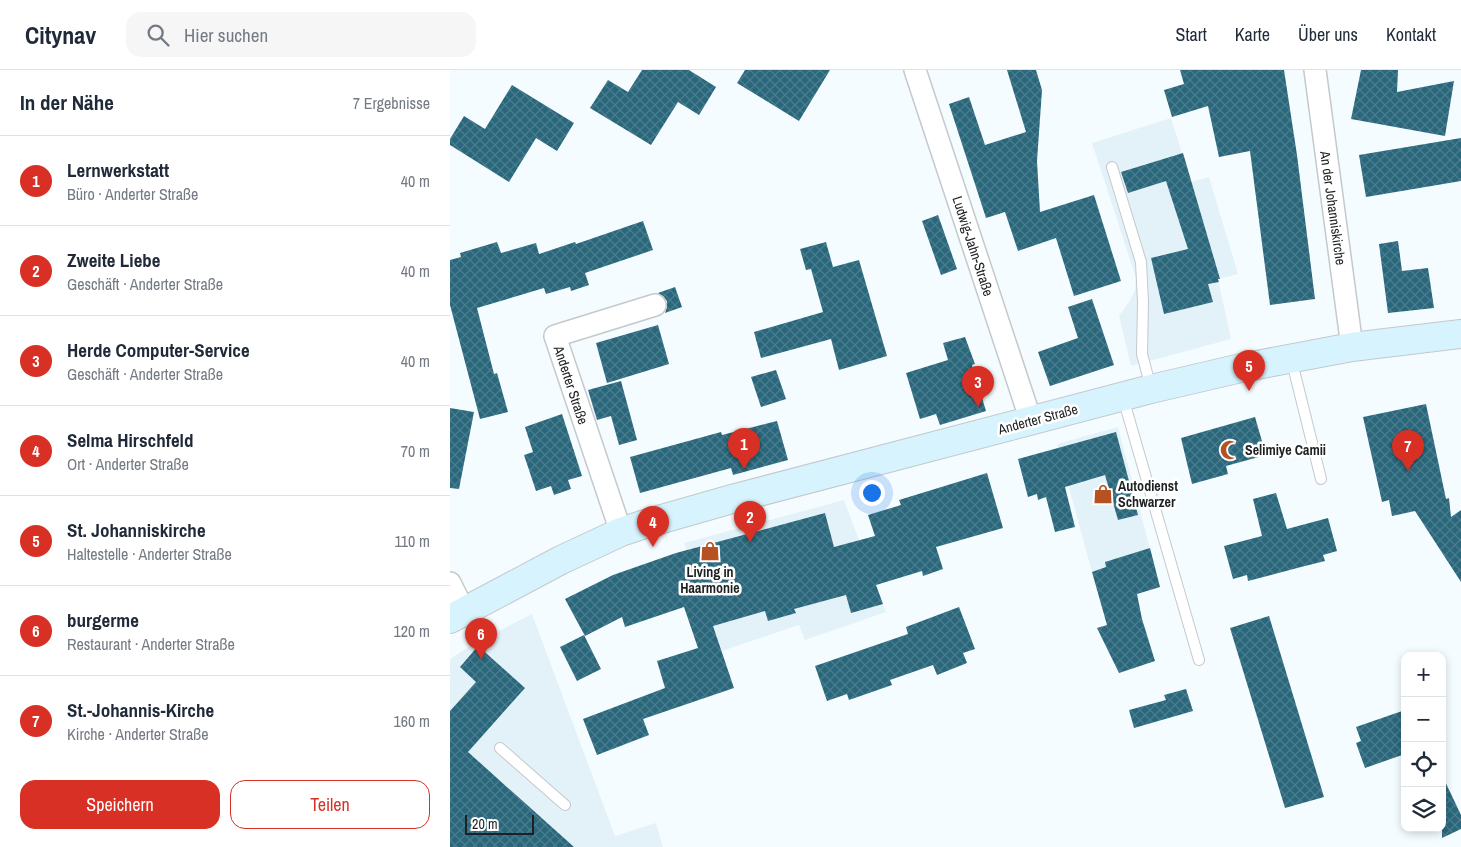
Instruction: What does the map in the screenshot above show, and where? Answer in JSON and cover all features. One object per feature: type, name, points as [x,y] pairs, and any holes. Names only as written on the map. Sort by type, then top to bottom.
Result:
[{"type":"main road","name":"Anderter Straße","points":[[457,615],[561,560],[621,532],[732,499],[1151,389],[1291,357],[1352,347],[1461,334]]},
{"type":"street","name":"Ludwig-Jahn-Straße","points":[[915,70],[1031,421]]},
{"type":"street","name":"An der Johanniskirche","points":[[1315,70],[1352,347]]},
{"type":"street","name":"Anderter Straße","points":[[621,532],[555,336],[655,305]]},
{"type":"street","name":"Anderter Straße","points":[[450,584],[457,615]]},
{"type":"lane","points":[[1112,167],[1140,262],[1142,354],[1151,389]]},
{"type":"lane","points":[[1291,357],[1321,479]]},
{"type":"lane","points":[[1122,397],[1199,660]]},
{"type":"lane","points":[[500,748],[566,805]]},
{"type":"shaded area","points":[[1171,118],[1191,182],[1209,177],[1238,274],[1218,279],[1231,339],[1131,366],[1119,316],[1135,290],[1136,278],[1092,143]]},
{"type":"shaded area","name":"Autodienst Schwarzer","points":[[1118,427],[1160,587],[1101,605],[1057,444]]},
{"type":"shaded area","points":[[844,500],[886,612],[805,640],[799,625],[722,651],[684,543]]},
{"type":"shaded area","points":[[532,614],[615,836],[656,823],[663,847],[450,847],[450,659],[473,644]]},
{"type":"building","points":[[642,70],[689,70],[716,87],[699,115],[678,102],[651,145],[590,108],[608,80],[628,92]]},
{"type":"building","points":[[745,70],[830,70],[799,121],[737,83]]},
{"type":"building","points":[[1007,70],[1036,70],[1042,90],[1037,161],[1040,212],[1094,195],[1121,281],[1074,296],[1056,238],[1018,251],[1005,212],[986,218],[949,104],[969,97],[985,145],[1026,132]]},
{"type":"building","points":[[1180,70],[1284,70],[1315,299],[1270,305],[1250,151],[1219,157],[1208,106],[1172,117],[1164,90],[1184,84]]},
{"type":"building","points":[[1361,70],[1398,70],[1397,92],[1454,81],[1445,136],[1351,119]]},
{"type":"building","points":[[512,85],[574,123],[557,151],[536,138],[509,182],[450,145],[450,139],[464,116],[485,129]]},
{"type":"building","points":[[1461,138],[1461,181],[1366,197],[1359,155]]},
{"type":"building","points":[[1183,153],[1220,279],[1218,279],[1219,282],[1208,284],[1213,302],[1164,314],[1151,258],[1188,249],[1166,181],[1128,193],[1121,172]]},
{"type":"building","points":[[938,215],[957,269],[941,275],[922,221]]},
{"type":"building","points":[[643,221],[653,250],[585,273],[589,285],[571,291],[570,287],[546,294],[544,288],[477,308],[494,374],[497,373],[508,412],[480,419],[450,305],[450,260],[461,257],[460,253],[497,242],[501,253],[536,243],[539,254],[575,242],[576,244]]},
{"type":"building","points":[[1398,241],[1402,271],[1428,268],[1434,308],[1388,313],[1379,244]]},
{"type":"building","points":[[826,242],[833,267],[859,260],[887,356],[839,370],[831,339],[761,358],[754,332],[823,312],[811,269],[806,270],[800,249]]},
{"type":"building","points":[[675,287],[682,307],[665,313],[667,301],[658,293]]},
{"type":"building","points":[[1092,299],[1114,365],[1050,386],[1038,352],[1078,338],[1068,307]]},
{"type":"building","points":[[658,325],[669,364],[607,383],[596,343]]},
{"type":"building","points":[[965,337],[975,364],[972,365],[986,411],[940,425],[936,414],[920,419],[906,373],[948,360],[943,343]]},
{"type":"building","points":[[776,370],[786,399],[761,407],[751,377]]},
{"type":"building","points":[[621,381],[637,440],[619,445],[611,416],[597,420],[588,390]]},
{"type":"building","points":[[1426,404],[1446,499],[1449,498],[1451,517],[1461,510],[1461,582],[1415,511],[1392,516],[1389,500],[1382,502],[1363,417]]},
{"type":"building","points":[[450,408],[474,412],[459,489],[450,488]]},
{"type":"building","points":[[562,414],[582,476],[568,480],[571,489],[554,495],[551,486],[536,491],[524,455],[533,452],[525,427]]},
{"type":"building","name":"Selimiye Camii","points":[[1255,417],[1266,455],[1226,466],[1228,474],[1192,484],[1181,438]]},
{"type":"building","points":[[777,421],[788,460],[733,475],[731,468],[640,493],[630,457],[721,432],[722,435]]},
{"type":"building","points":[[1116,432],[1138,515],[1118,520],[1105,475],[1065,487],[1075,527],[1055,532],[1046,497],[1038,500],[1037,494],[1028,497],[1018,459]]},
{"type":"building","points":[[987,473],[1003,528],[936,547],[943,569],[923,576],[922,571],[876,585],[883,604],[851,613],[846,595],[794,609],[796,613],[768,621],[765,611],[713,626],[734,688],[643,719],[649,735],[597,755],[583,719],[665,688],[657,661],[698,648],[684,607],[625,627],[622,617],[585,636],[565,599],[613,575],[676,553],[825,513],[834,547],[875,536],[868,515],[901,505],[899,500]]},
{"type":"building","points":[[1276,493],[1287,529],[1328,518],[1337,551],[1323,555],[1325,561],[1248,581],[1247,575],[1233,579],[1224,546],[1262,536],[1253,499]]},
{"type":"building","points":[[1150,548],[1160,587],[1137,594],[1142,619],[1155,661],[1119,673],[1097,628],[1107,625],[1092,572],[1106,567],[1105,562]]},
{"type":"building","points":[[959,607],[975,649],[963,653],[967,663],[937,675],[933,665],[890,680],[892,685],[849,700],[847,694],[827,701],[815,666],[908,634],[906,627]]},
{"type":"building","points":[[1269,616],[1324,797],[1285,808],[1230,628]]},
{"type":"building","points":[[584,635],[601,669],[577,681],[560,647]]},
{"type":"building","points":[[478,646],[525,688],[468,752],[574,847],[450,847],[450,711],[476,682],[460,667]]},
{"type":"building","points":[[1186,689],[1193,711],[1134,728],[1129,710],[1166,700],[1164,695]]},
{"type":"building","points":[[1401,711],[1401,755],[1365,768],[1356,743],[1361,741],[1356,727]]},
{"type":"building","points":[[1446,783],[1461,815],[1461,829],[1442,838],[1442,832],[1446,832]]},
{"type":"place","name":"St. Johanniskirche","points":[[1249,391]]},
{"type":"place","name":"Herde Computer-Service","points":[[978,407]]},
{"type":"place","name":"Selimiye Camii","points":[[1230,450]]},
{"type":"place","name":"Lernwerkstatt","points":[[744,469]]},
{"type":"place","name":"St.-Johannis-Kirche","points":[[1408,471]]},
{"type":"place","name":"Autodienst Schwarzer","points":[[1103,494]]},
{"type":"place","name":"Zweite Liebe","points":[[750,542]]},
{"type":"place","name":"Selma Hirschfeld","points":[[653,547]]},
{"type":"place","name":"Living in Haarmonie","points":[[710,551]]},
{"type":"place","name":"burgerme","points":[[481,659]]}]
